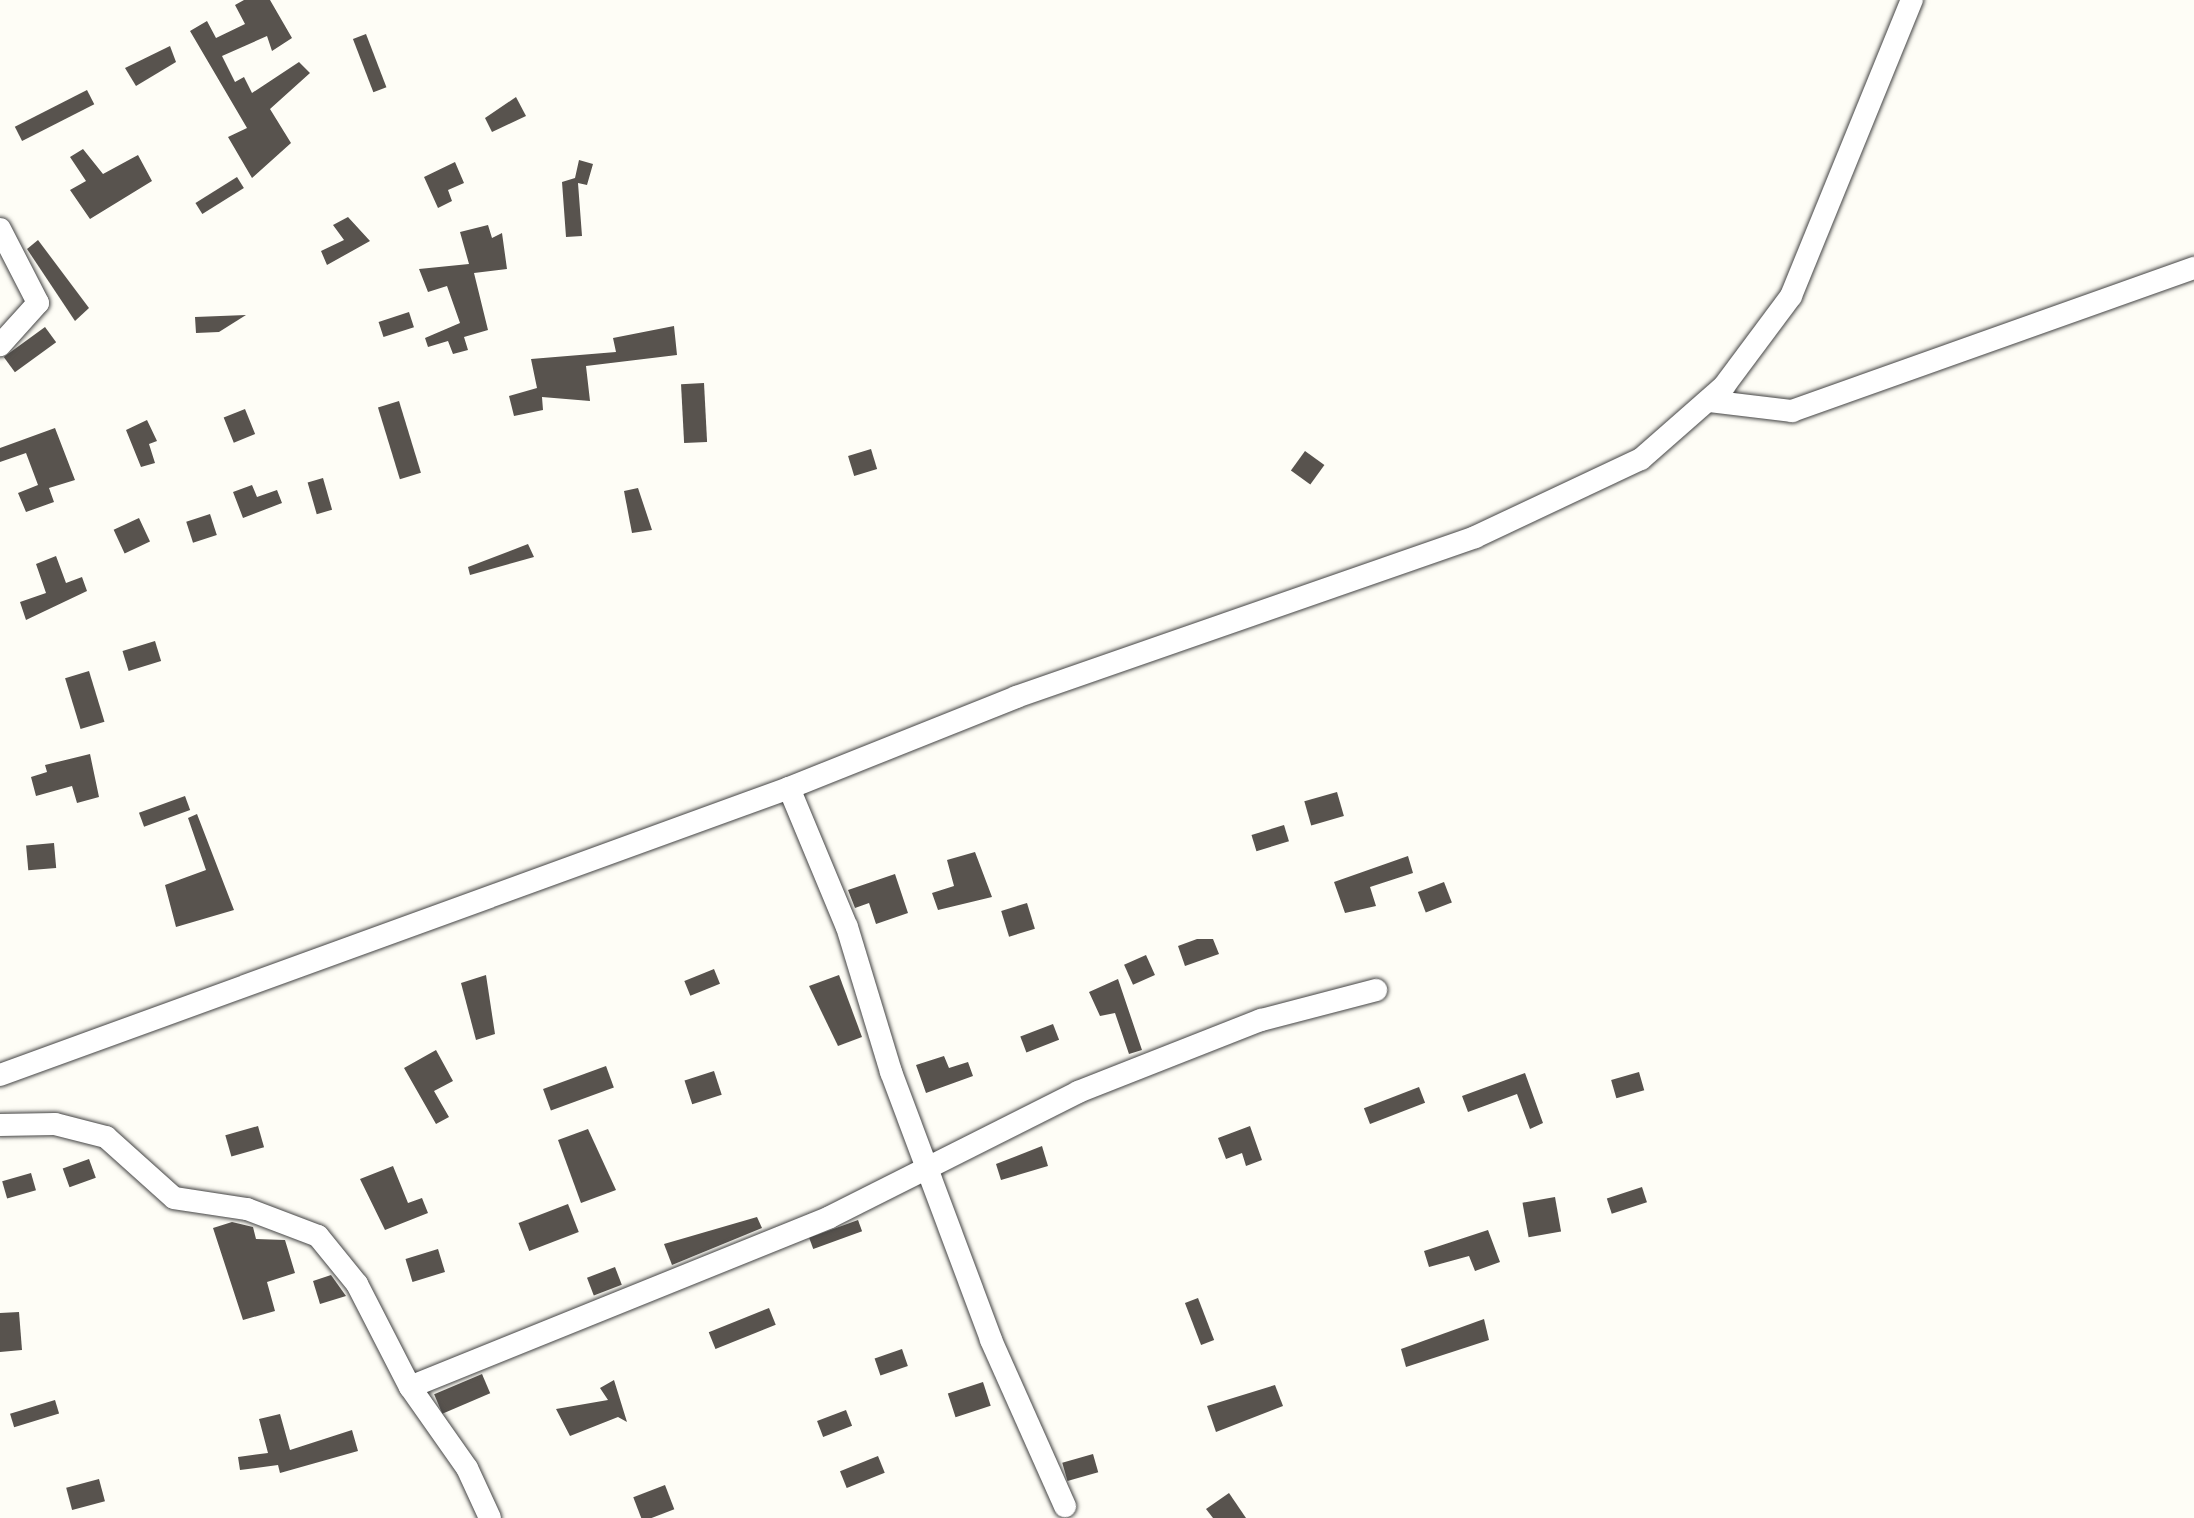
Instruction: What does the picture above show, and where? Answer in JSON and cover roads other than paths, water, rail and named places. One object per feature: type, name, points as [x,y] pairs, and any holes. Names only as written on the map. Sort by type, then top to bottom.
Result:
[{"type":"street","points":[[1,1072],[790,788],[1016,697],[1474,536],[1641,459],[1708,400],[1791,296],[1912,0]]},
{"type":"street","points":[[0,229],[38,303],[0,344]]},
{"type":"street","points":[[1708,400],[1792,411],[2194,268]]},
{"type":"street","points":[[790,788],[991,1340],[1065,1506]]},
{"type":"street","points":[[410,1387],[830,1217],[1078,1092],[1261,1020],[1376,990]]},
{"type":"street","points":[[0,1125],[55,1124],[106,1137],[174,1198],[246,1208],[318,1236],[357,1284],[410,1387],[466,1468],[490,1518]]}]
